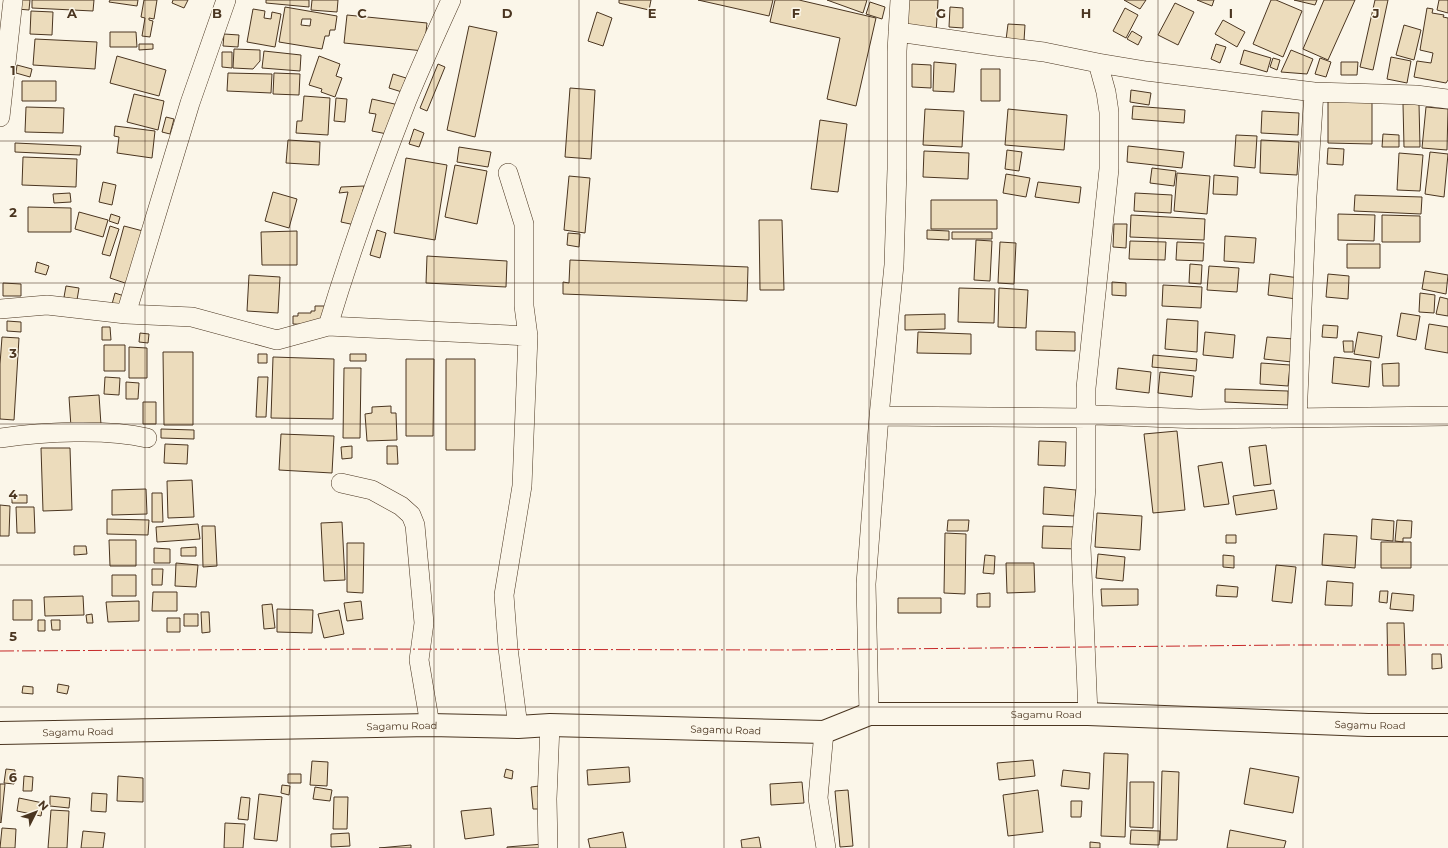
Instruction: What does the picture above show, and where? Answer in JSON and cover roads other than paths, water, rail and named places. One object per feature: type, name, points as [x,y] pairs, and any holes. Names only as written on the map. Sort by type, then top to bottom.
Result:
[{"type":"highway","name":"Sagamu Road","points":[[0,733],[430,726],[518,727],[550,725],[824,732],[869,714],[1088,714],[1368,725],[1448,725]]},
{"type":"street","points":[[0,117],[13,0]]},
{"type":"street","points":[[126,314],[190,103],[226,0]]},
{"type":"street","points":[[328,326],[340,285],[408,99],[451,0]]},
{"type":"street","points":[[869,714],[866,584],[879,416],[894,265],[897,169],[898,32],[900,0]]},
{"type":"street","points":[[898,32],[1044,52],[1146,71],[1314,92],[1416,95],[1448,99]]},
{"type":"street","points":[[1088,714],[1081,547],[1086,488],[1086,388],[1109,169],[1109,112],[1106,92],[1098,63]]},
{"type":"street","points":[[1296,418],[1307,196],[1314,92]]},
{"type":"street","points":[[508,173],[524,224],[524,306],[528,336],[522,486],[504,596],[508,648],[518,727]]},
{"type":"street","points":[[0,309],[47,305],[126,314],[192,317],[277,340],[328,326],[528,336]]},
{"type":"street","points":[[879,416],[1086,418],[1096,415],[1198,420],[1448,416]]},
{"type":"street","points":[[0,438],[60,433],[132,434],[147,438]]},
{"type":"street","points":[[341,483],[372,490],[396,503],[411,515],[415,525],[424,623],[419,660],[430,726]]},
{"type":"street","points":[[548,848],[547,799],[550,725]]},
{"type":"street","points":[[824,732],[818,798],[826,848]]}]
